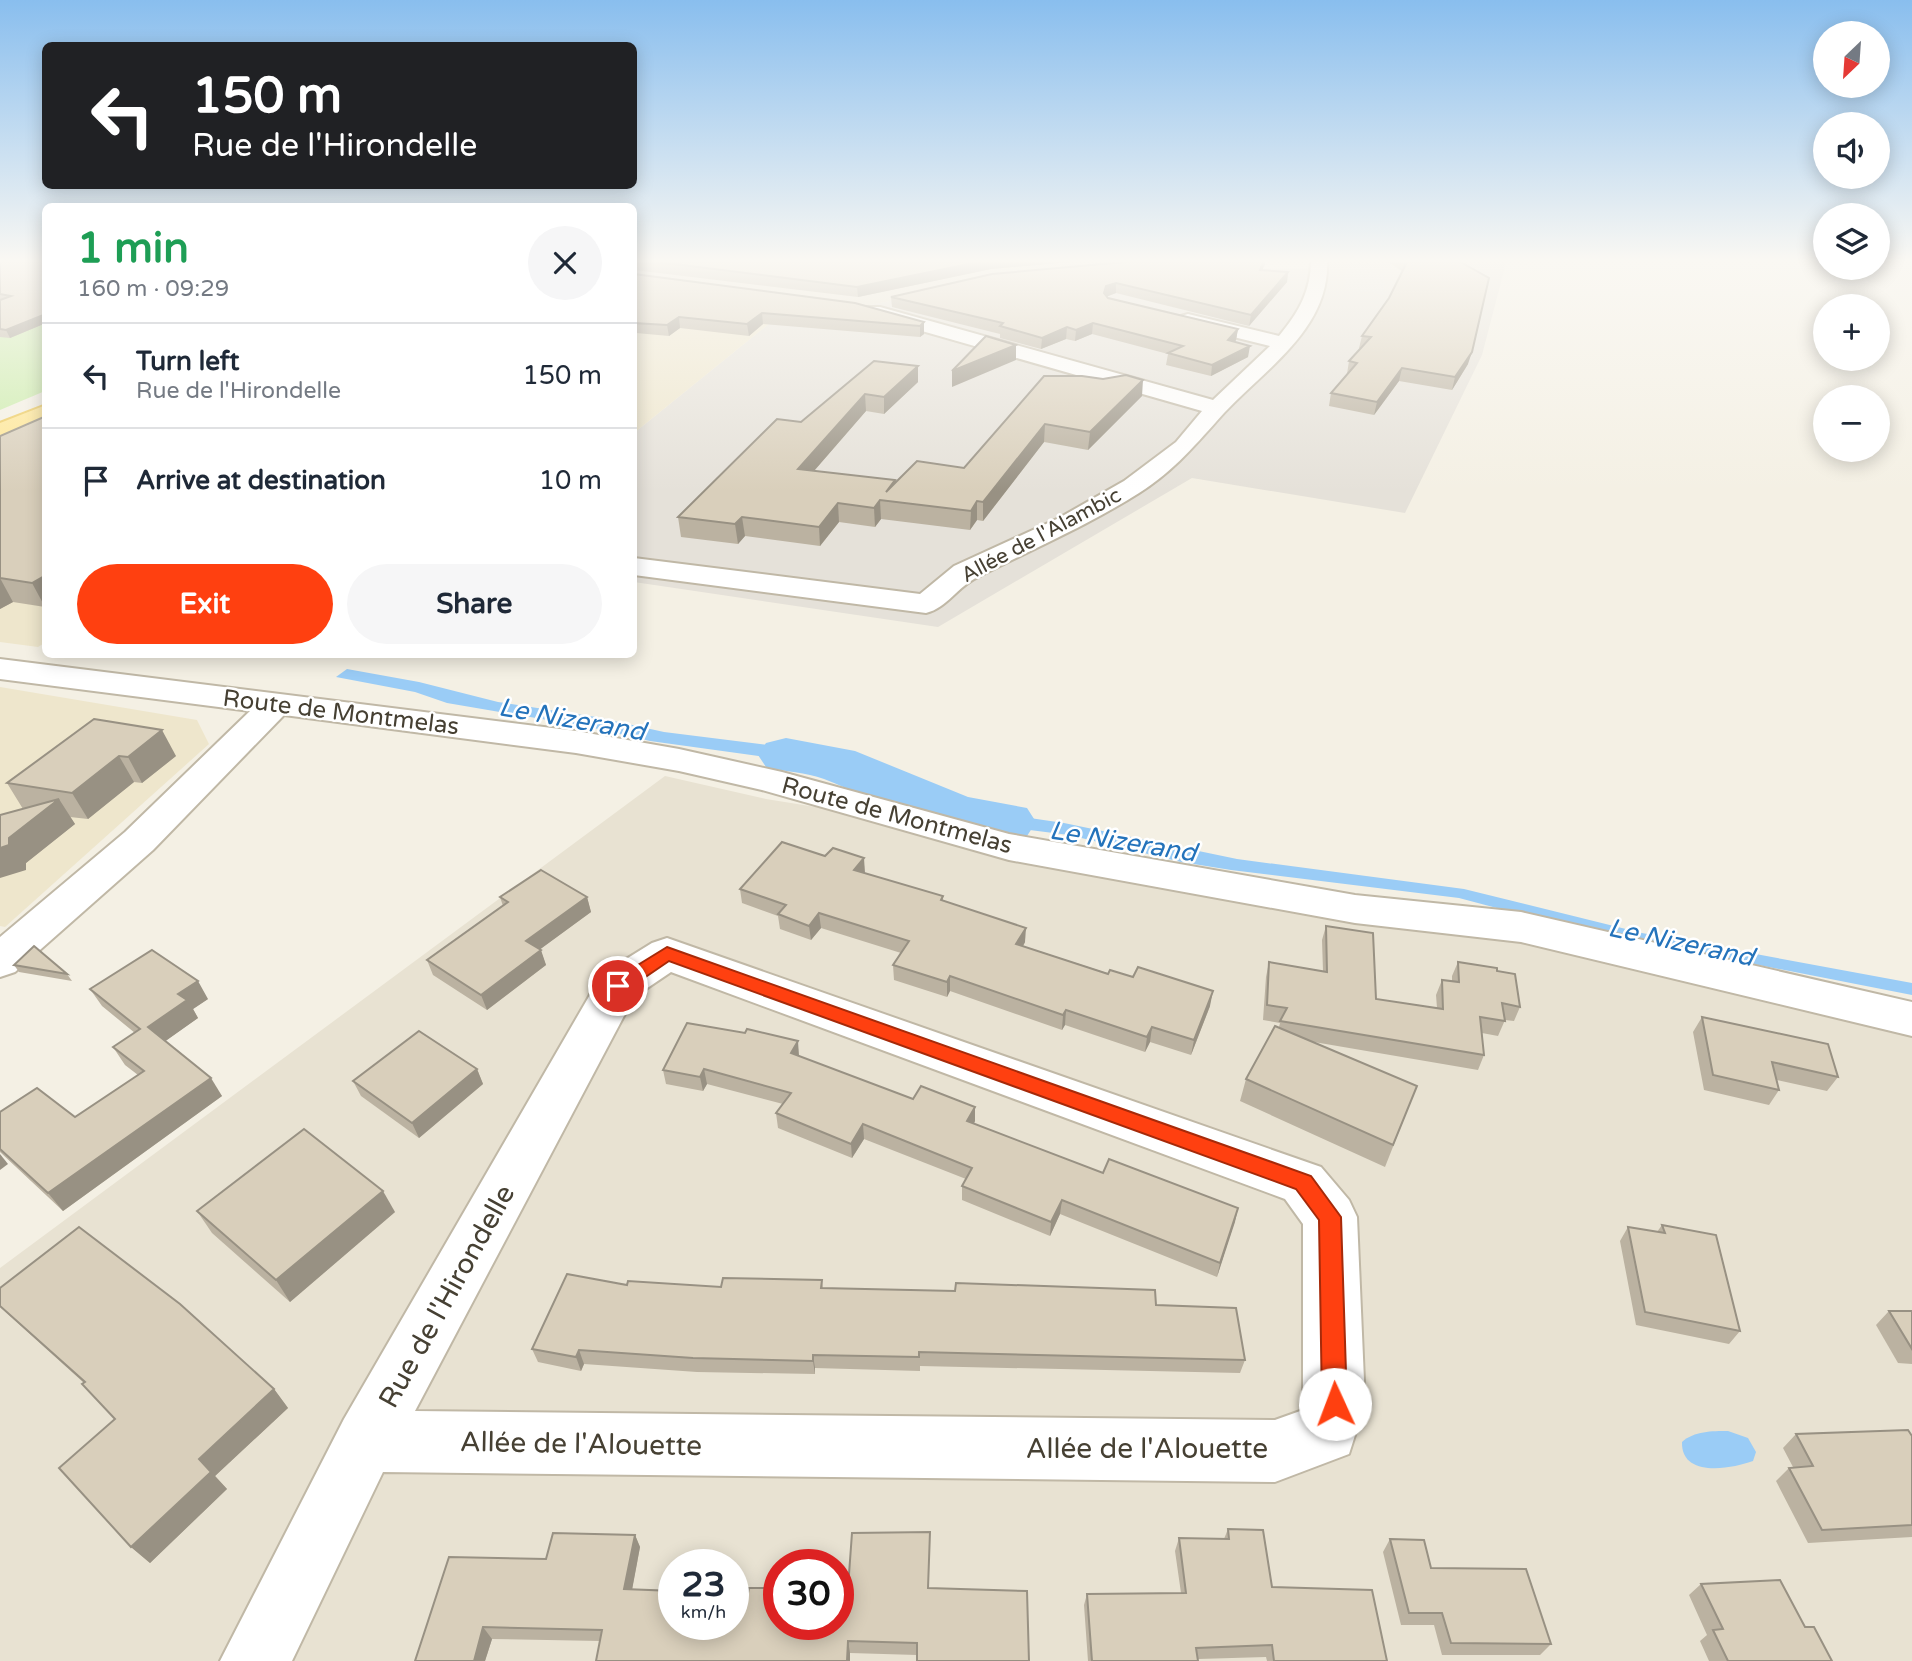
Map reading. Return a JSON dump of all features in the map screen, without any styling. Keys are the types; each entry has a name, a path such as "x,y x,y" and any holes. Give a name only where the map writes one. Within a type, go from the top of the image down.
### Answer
{"main road":[{"path":"0,422 42,404"},
{"path":"0,432 42,414"}],"street":[{"path":"965,337 1217,408"},
{"path":"1255,337 1282,343"},
{"name":"Allée de l'Alambic","path":"637,566 926,604 964,572 1069,524 1133,486 1184,447 1217,408 1287,337"},
{"name":"Route de Montmelas","path":"0,669 562,741 678,760 769,780 1009,847 1355,909 1521,927 1912,1018"},
{"path":"0,961 139,841 275,704"},
{"name":"Rue de l'Hirondelle","path":"255,1661 366,1441 618,986 667,954"},
{"name":"Allée de l'Alouette","path":"366,1441 1275,1451 1327,1432 1335,1404 1330,1217 1303,1183 667,954"}],"shaded area":[{"path":"637,337 753,337 637,431"},
{"path":"753,337 1487,337 1482,355 1405,513 1192,478 938,627 637,582 637,431"},
{"path":"42,442 42,644 38,647 0,642 0,462"},
{"path":"0,687 197,720 209,744 5,927 0,926"},
{"path":"665,776 766,799 1500,917 1912,1005 1912,1661 0,1661 0,1268"}],"green space":[{"path":"0,337 42,337 42,392 0,410"}],"water":[{"path":"347,669 419,682 498,702 596,717 664,732 785,747 839,759 885,789 946,806 1064,823 1237,859 1464,889 1642,933 1912,983 1912,995 1579,930 1459,898 1231,870 1181,862 1069,835 967,822 867,793 836,771 809,763 650,741 589,727 447,703 415,692 336,677"},
{"path":"1728,1431 1748,1438 1756,1452 1753,1461 1709,1468 1698,1466 1684,1453 1682,1442 1692,1436"}],"building":[{"path":"986,337 1016,345 952,371"},
{"path":"1146,337 1231,337 1228,340 1250,346 1212,365 1168,353 1183,346"},
{"path":"1367,337 1476,337 1472,352 1455,377 1402,368 1377,402 1331,393 1357,363 1349,361 1371,337"},
{"path":"874,361 918,366 884,397 865,394 798,469 895,480 886,492 917,461 964,468 1044,376 1103,379 1126,375 1143,380 1090,432 1045,424 983,502 977,501 971,511 880,500 874,508 838,503 819,527 742,517 735,524 678,517 777,419 801,422"},
{"path":"42,418 42,577 32,583 0,578 0,436"},
{"path":"94,719 162,730 128,757 119,756 72,793 7,783"},
{"path":"59,799 9,838 9,845 0,848 0,815"},
{"path":"782,842 825,856 833,848 864,858 854,870 943,896 941,900 1026,928 1016,944 1108,974 1110,970 1133,977 1138,967 1213,991 1194,1040 1152,1027 1147,1037 1066,1010 1063,1015 950,976 947,982 893,965 909,941 819,913 809,926 778,914 786,905 740,889"},
{"path":"541,870 587,897 526,941 541,950 481,995 427,960 508,902 500,897"},
{"path":"1326,926 1373,933 1376,999 1443,1009 1442,980 1459,982 1458,962 1497,968 1497,971 1515,974 1520,1007 1502,1003 1505,1021 1480,1017 1484,1055 1280,1021 1287,1008 1267,1005 1269,962 1327,972"},
{"path":"34,946 67,974 14,965"},
{"path":"152,950 198,981 178,994 187,1000 148,1027 211,1078 48,1193 0,1149 0,1112 37,1088 75,1117 144,1071 113,1047 140,1029 90,989"},
{"path":"1702,1017 1828,1044 1838,1077 1772,1062 1779,1090 1713,1075"},
{"path":"687,1023 745,1033 747,1029 798,1041 791,1053 913,1099 921,1086 975,1107 967,1121 1103,1173 1109,1159 1238,1208 1220,1263 1062,1200 1051,1222 962,1186 972,1168 863,1124 851,1144 776,1113 791,1093 704,1069 700,1077 663,1070"},
{"path":"1275,1026 1417,1086 1393,1145 1246,1079"},
{"path":"419,1031 477,1069 412,1123 353,1081"},
{"path":"304,1129 383,1191 276,1280 197,1211"},
{"path":"1662,1225 1716,1235 1740,1331 1645,1312 1628,1227 1665,1233"},
{"path":"79,1227 180,1304 274,1389 199,1459 211,1472 131,1547 59,1468 115,1419 82,1384 85,1382 0,1306 0,1288"},
{"path":"567,1274 627,1285 628,1281 721,1287 723,1278 822,1280 821,1288 955,1291 956,1283 1155,1290 1156,1305 1236,1308 1245,1360 919,1352 919,1357 813,1355 813,1361 693,1358 579,1350 576,1357 532,1349"},
{"path":"1889,1311 1912,1311 1912,1349"},
{"path":"1908,1430 1912,1436 1912,1525 1822,1530 1789,1468 1813,1466 1796,1434"},
{"path":"1228,1529 1263,1530 1272,1587 1372,1590 1387,1661 1274,1661 1272,1645 1196,1648 1198,1661 1092,1661 1087,1594 1186,1593 1179,1538 1229,1539"},
{"path":"930,1532 928,1588 1027,1591 1029,1661 917,1661 917,1643 848,1641 847,1661 596,1661 602,1630 483,1627 474,1661 415,1661 449,1557 546,1559 553,1533 635,1535 624,1589 658,1590 658,1640 749,1640 749,1588 763,1588 763,1640 854,1640 852,1533"},
{"path":"1390,1539 1424,1540 1431,1568 1526,1569 1551,1644 1451,1643 1442,1613 1409,1613"},
{"path":"1780,1580 1805,1627 1814,1627 1832,1661 1728,1661 1713,1630 1723,1629 1701,1584"}],"waterway":[{"name":"Le Nizerand","path":"786,755 835,763 956,814 1006,822"}],"route":[{"path":"618,986 667,954 1303,1183 1330,1217 1335,1404"}]}
